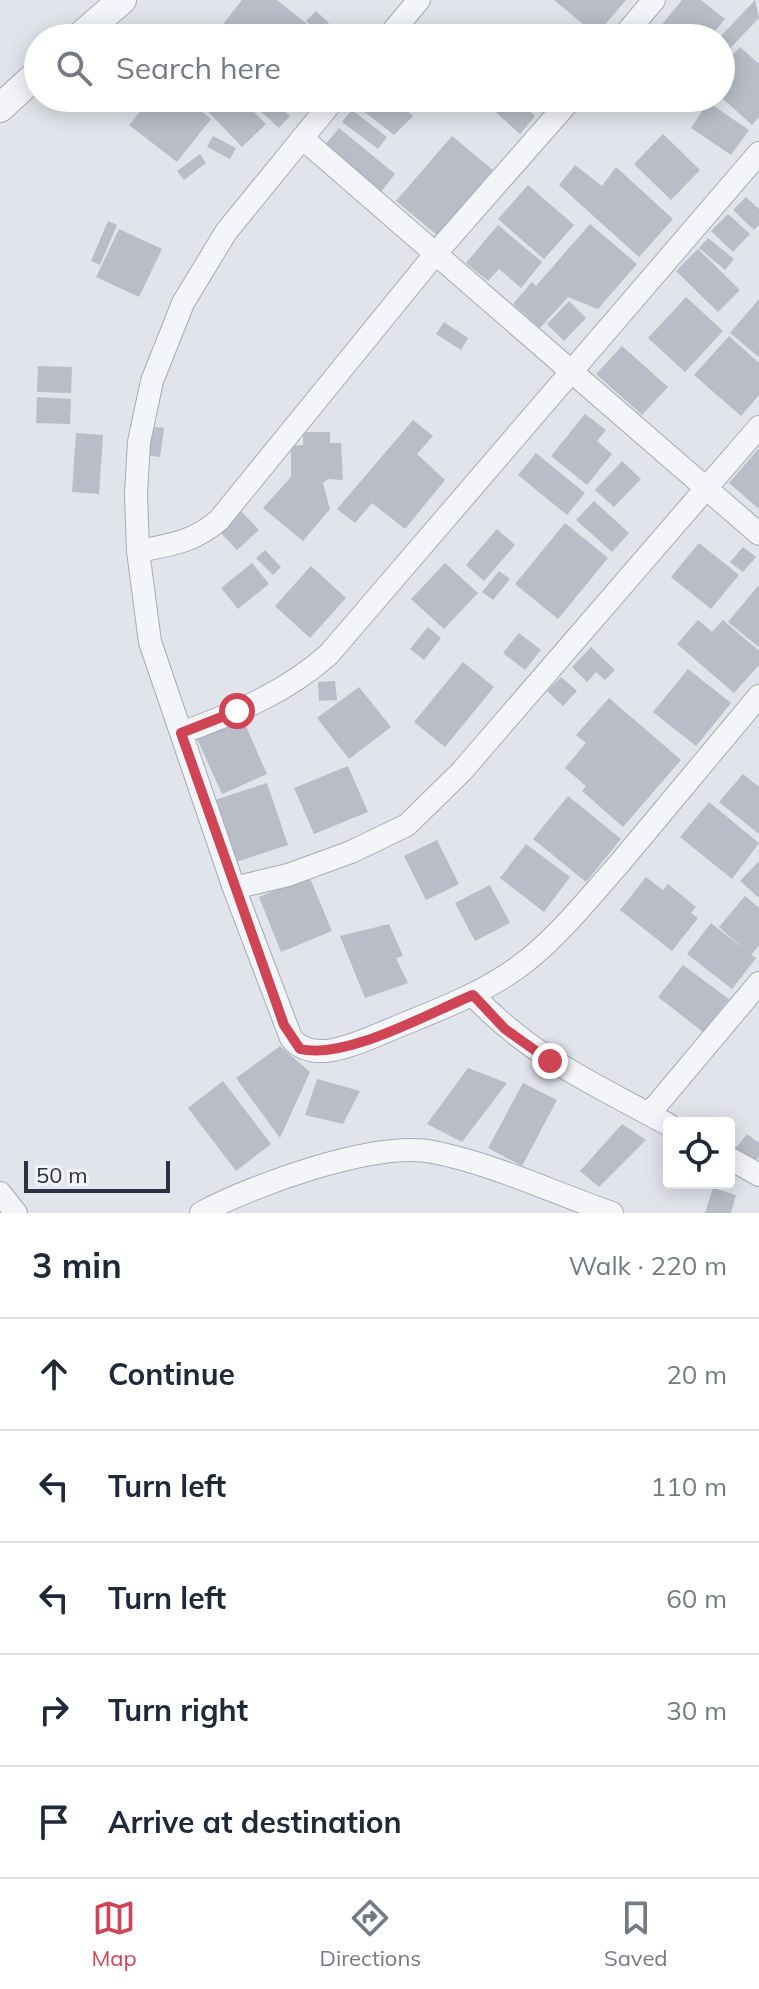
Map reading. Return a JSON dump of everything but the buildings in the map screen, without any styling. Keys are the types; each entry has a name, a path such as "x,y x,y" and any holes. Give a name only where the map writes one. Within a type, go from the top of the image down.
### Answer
{"street":[{"path":"94,24 122,0"},
{"path":"399,24 419,0"},
{"path":"634,24 654,0"},
{"path":"0,108 24,86"},
{"path":"323,112 204,264 168,337 152,381 139,442 138,551 150,642 284,1025 300,1049 313,1052 366,1039 473,995 516,969 564,926 759,696"},
{"path":"138,551 201,536 219,520 436,253 560,112"},
{"path":"302,138 759,534"},
{"path":"181,733 254,704 318,664 572,374 759,153"},
{"path":"234,888 288,875 351,852 407,825 462,771 759,427"},
{"path":"649,1114 759,983"},
{"path":"473,995 505,1029 550,1061 663,1122"},
{"path":"201,1213 333,1164 380,1151 404,1150 460,1159 612,1213"},
{"path":"735,1161 759,1175"},
{"path":"0,1193 16,1213"}],"route":[{"path":"237,711 181,733 284,1025 300,1049 313,1052 366,1039 473,995 505,1029 550,1061"}]}
